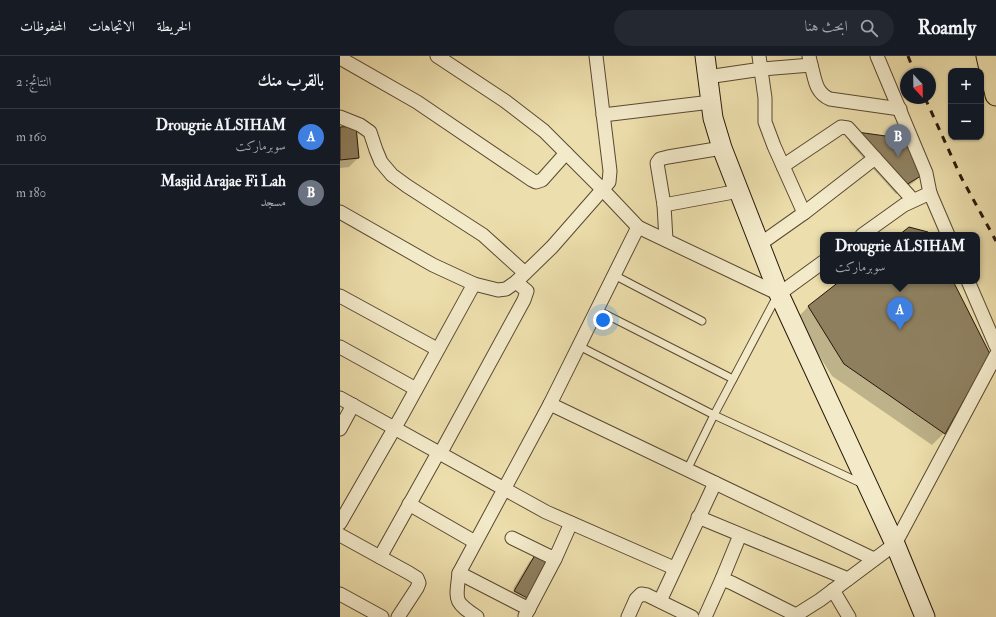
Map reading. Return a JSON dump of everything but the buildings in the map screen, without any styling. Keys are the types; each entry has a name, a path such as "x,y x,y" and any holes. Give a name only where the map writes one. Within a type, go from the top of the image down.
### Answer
{"main road":[{"path":"991,67 996,95"}],"street":[{"path":"437,56 526,116 544,131 638,227 779,294"},
{"path":"340,212 433,265 474,284 498,290 506,289 521,278 552,247 609,182 610,171 596,56"},
{"path":"705,56 713,118 722,148 779,294 896,544 925,617"},
{"path":"877,56 926,173 930,193 947,232"},
{"path":"340,58 417,102 536,182 542,180 566,154"},
{"path":"707,77 761,62 810,60 816,85 819,92 824,97 900,109"},
{"path":"761,62 765,98 765,122 804,213"},
{"path":"603,115 711,102"},
{"path":"340,117 360,125 370,132 381,162 392,175 483,235 521,278 527,291 524,300 380,557"},
{"path":"783,166 841,127 848,128 912,200"},
{"path":"666,240 664,205 657,168 658,160 722,148"},
{"path":"760,244 804,213 875,158"},
{"path":"664,205 739,191"},
{"path":"866,232 912,200 930,193"},
{"path":"477,617 461,606 458,601 457,593 459,573 550,404 638,227"},
{"path":"779,294 820,264"},
{"path":"340,523 395,428 474,284"},
{"path":"969,284 996,346"},
{"path":"340,296 437,349"},
{"path":"340,347 416,389"},
{"path":"722,579 794,616 833,590 896,544 996,355"},
{"path":"340,398 546,512 674,568"},
{"path":"550,404 874,559"},
{"path":"340,429 353,405"},
{"path":"660,601 714,483"},
{"path":"409,504 475,542"},
{"path":"698,517 848,579"},
{"path":"459,573 527,613 571,523"},
{"path":"705,617 740,534"},
{"path":"340,535 417,578 419,583 417,588 398,617"},
{"path":"512,538 554,559"},
{"path":"833,590 849,617"},
{"path":"340,594 382,617"},
{"path":"628,617 636,599 640,594 647,595 660,601 687,616"}],"lane":[{"path":"614,275 702,321"},
{"path":"688,470 714,415 779,294"},
{"path":"597,310 733,379"},
{"path":"579,346 714,415 869,487"}],"railway":[{"path":"908,56 913,68"},
{"path":"928,104 961,177 996,241"}],"place":[{"name":"Masjid Arajae Fi Lah","path":"898,157"},
{"name":"Drougrie ALSIHAM","path":"900,330"}]}
